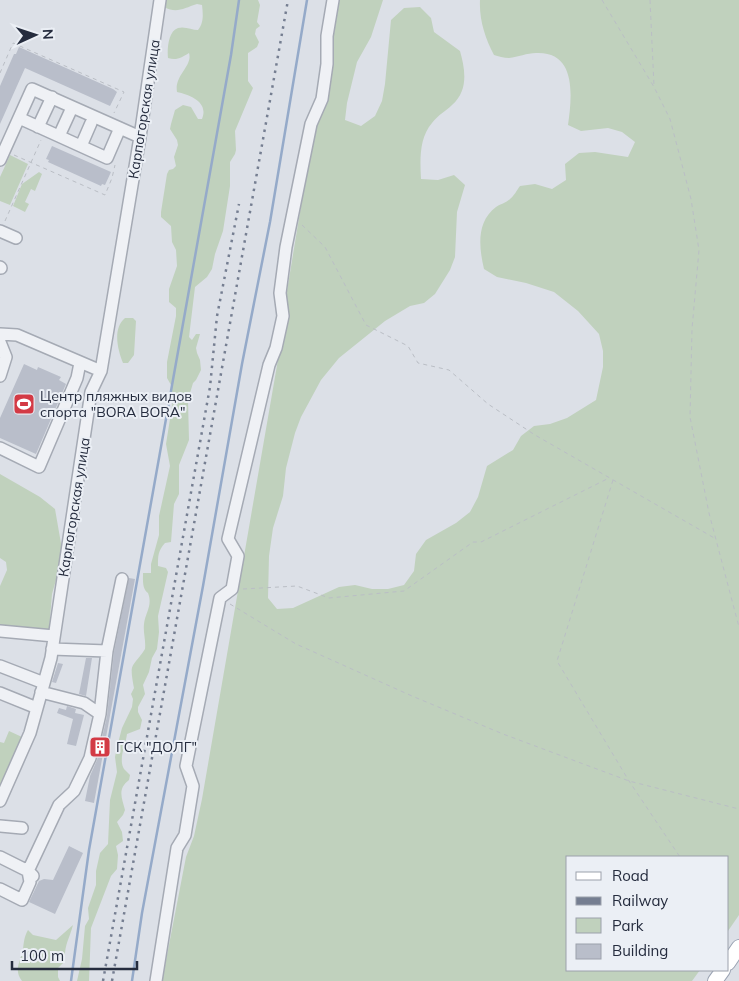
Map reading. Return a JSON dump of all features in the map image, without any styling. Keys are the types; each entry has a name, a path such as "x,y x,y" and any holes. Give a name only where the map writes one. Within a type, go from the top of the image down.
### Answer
{"main road":[{"path":"729,962 739,947"}],"street":[{"name":"Карпогорская улица","path":"0,801 30,733 52,649 92,392 101,371 140,137 160,0"},
{"path":"156,981 176,848 185,835 193,786 186,766 220,598 232,589 238,556 228,539 269,365 276,348 283,316 280,293 286,247 311,124 322,99 327,36 334,0"},
{"path":"2,156 32,88 140,137"},
{"path":"42,129 52,97"},
{"path":"59,136 70,112"},
{"path":"19,118 107,158 115,126"},
{"path":"81,146 91,123"},
{"path":"0,231 16,238"},
{"path":"0,334 16,335 101,371"},
{"path":"0,342 6,357 0,376"},
{"path":"0,448 40,468 77,378 80,363"},
{"path":"0,890 22,900 59,805 74,791 90,758 100,714 107,652 122,579"},
{"path":"0,631 54,636"},
{"path":"52,649 107,652"},
{"path":"0,666 42,687 84,703 100,714"},
{"path":"0,693 37,708"},
{"path":"0,826 22,828"},
{"path":"0,857 32,874"}],"path":[{"path":"602,0 654,87 670,119 691,199 699,250 692,329 690,417 709,512 739,627"},
{"path":"650,0 654,87"},
{"path":"0,73 13,43 124,92 115,126"},
{"path":"0,231 31,162 42,129"},
{"path":"2,156 31,162 105,195 112,178 115,161 107,158"},
{"path":"292,216 325,247 366,325 408,346 418,363 449,370 488,404 535,435 716,539"},
{"path":"232,589 297,586 329,598 404,590 473,542 481,542 609,478"},
{"path":"613,480 557,661 629,781 679,856"},
{"path":"220,598 296,644 503,734 629,781 739,809"}],"green space":[{"path":"161,0 258,0 260,5 257,22 260,26 256,29 255,34 259,42 257,47 248,53 248,81 253,88 235,131 236,150 230,162 230,186 223,231 212,269 207,277 195,287 189,337 192,340 196,334 200,334 196,348 201,370 193,383 188,400 189,440 179,465 179,494 174,504 171,542 165,543 158,556 158,566 166,568 168,572 158,616 157,649 143,685 145,694 138,707 142,720 140,729 127,734 122,756 122,765 130,775 122,790 125,810 117,822 122,832 123,841 116,846 118,855 117,869 111,876 91,928 89,981 77,981 82,959 85,926 89,919 88,908 96,885 96,871 100,853 108,844 110,800 117,772 115,757 122,728 132,707 133,699 131,694 134,688 132,669 134,663 145,649 144,624 150,602 144,587 143,573 151,573 151,564 159,535 159,516 170,466 166,444 173,400 171,385 167,378 167,362 176,308 169,302 169,289 177,266 171,226 161,217 161,212 167,174 169,170 176,166 174,157 178,145 170,129 175,110 183,105 191,107 198,119 202,119 203,113 203,108 197,100 177,92 178,81 190,58 189,53 179,58 168,58 170,37 175,30 183,27 198,30 200,27 203,18 202,5 197,4 180,10 173,10 164,7"},
{"path":"335,0 383,0 371,37 357,62 347,103 345,120 361,126 375,116 382,101 391,20 404,8 420,7 431,18 434,32 460,51 464,72 461,93 450,107 432,123 425,135 421,150 421,179 438,180 454,175 465,185 457,212 455,257 450,270 435,294 424,303 410,306 385,321 339,358 321,380 301,417 286,468 283,496 273,528 269,556 268,598 277,609 293,608 339,587 355,585 372,589 388,589 404,585 414,571 416,554 426,540 456,523 470,512 478,497 487,466 513,450 521,436 534,426 550,424 567,418 596,400 603,367 603,351 599,334 578,311 554,292 526,283 497,277 484,269 480,244 482,228 490,213 496,207 507,202 520,186 535,184 552,189 566,180 565,164 579,153 595,152 628,157 635,142 622,132 608,128 581,131 568,125 570,102 569,78 559,59 549,54 536,53 509,58 494,55 483,28 480,0 739,0 739,915 729,930 729,856 566,856 566,971 699,971 692,981 162,981 186,857 194,836 202,799 280,348 286,297"},
{"path":"10,155 28,164 10,205 0,201 0,177"},
{"path":"39,172 42,174 35,191 31,189 25,202 29,204 25,212 13,206 22,184"},
{"path":"125,318 133,318 136,321 134,355 128,363 123,363 117,340 118,328"},
{"path":"0,474 40,497 55,509 63,555 52,594 49,631 0,628 0,586 7,570 6,562 0,558"},
{"path":"9,731 22,737 0,789 0,742 4,743"},
{"path":"73,925 66,947 65,961 58,968 60,981 22,981 18,973 18,965 28,930 33,935 56,940"}],"building":[{"path":"19,47 113,89 117,92 110,106 25,68 0,124 0,86"},
{"path":"52,146 111,172 105,185 102,184 101,186 48,162 49,160 46,159"},
{"path":"24,364 37,370 38,367 61,377 59,380 66,384 36,454 0,438 0,418"},
{"path":"129,578 135,579 94,803 85,801 107,716 114,652"},
{"path":"86,658 92,658 86,696 79,694"},
{"path":"58,663 63,664 56,683 52,682"},
{"path":"67,706 76,709 75,713 84,715 76,746 67,744 73,719 57,713 59,708 66,710"},
{"path":"69,846 83,853 55,914 29,902 39,881 44,879 53,880"}],"waterway":[{"path":"71,981 89,850 231,55 239,0"},
{"path":"132,981 142,913 242,364 270,222 307,0"}],"railway":[{"path":"112,981 288,0"},
{"path":"103,981 210,387 217,316 239,204"}],"place":[{"name":"Центр пляжных видов спорта \"BORA BORA\"","path":"24,404"},
{"name":"ГСК \"ДОЛГ\"","path":"100,747"}]}
